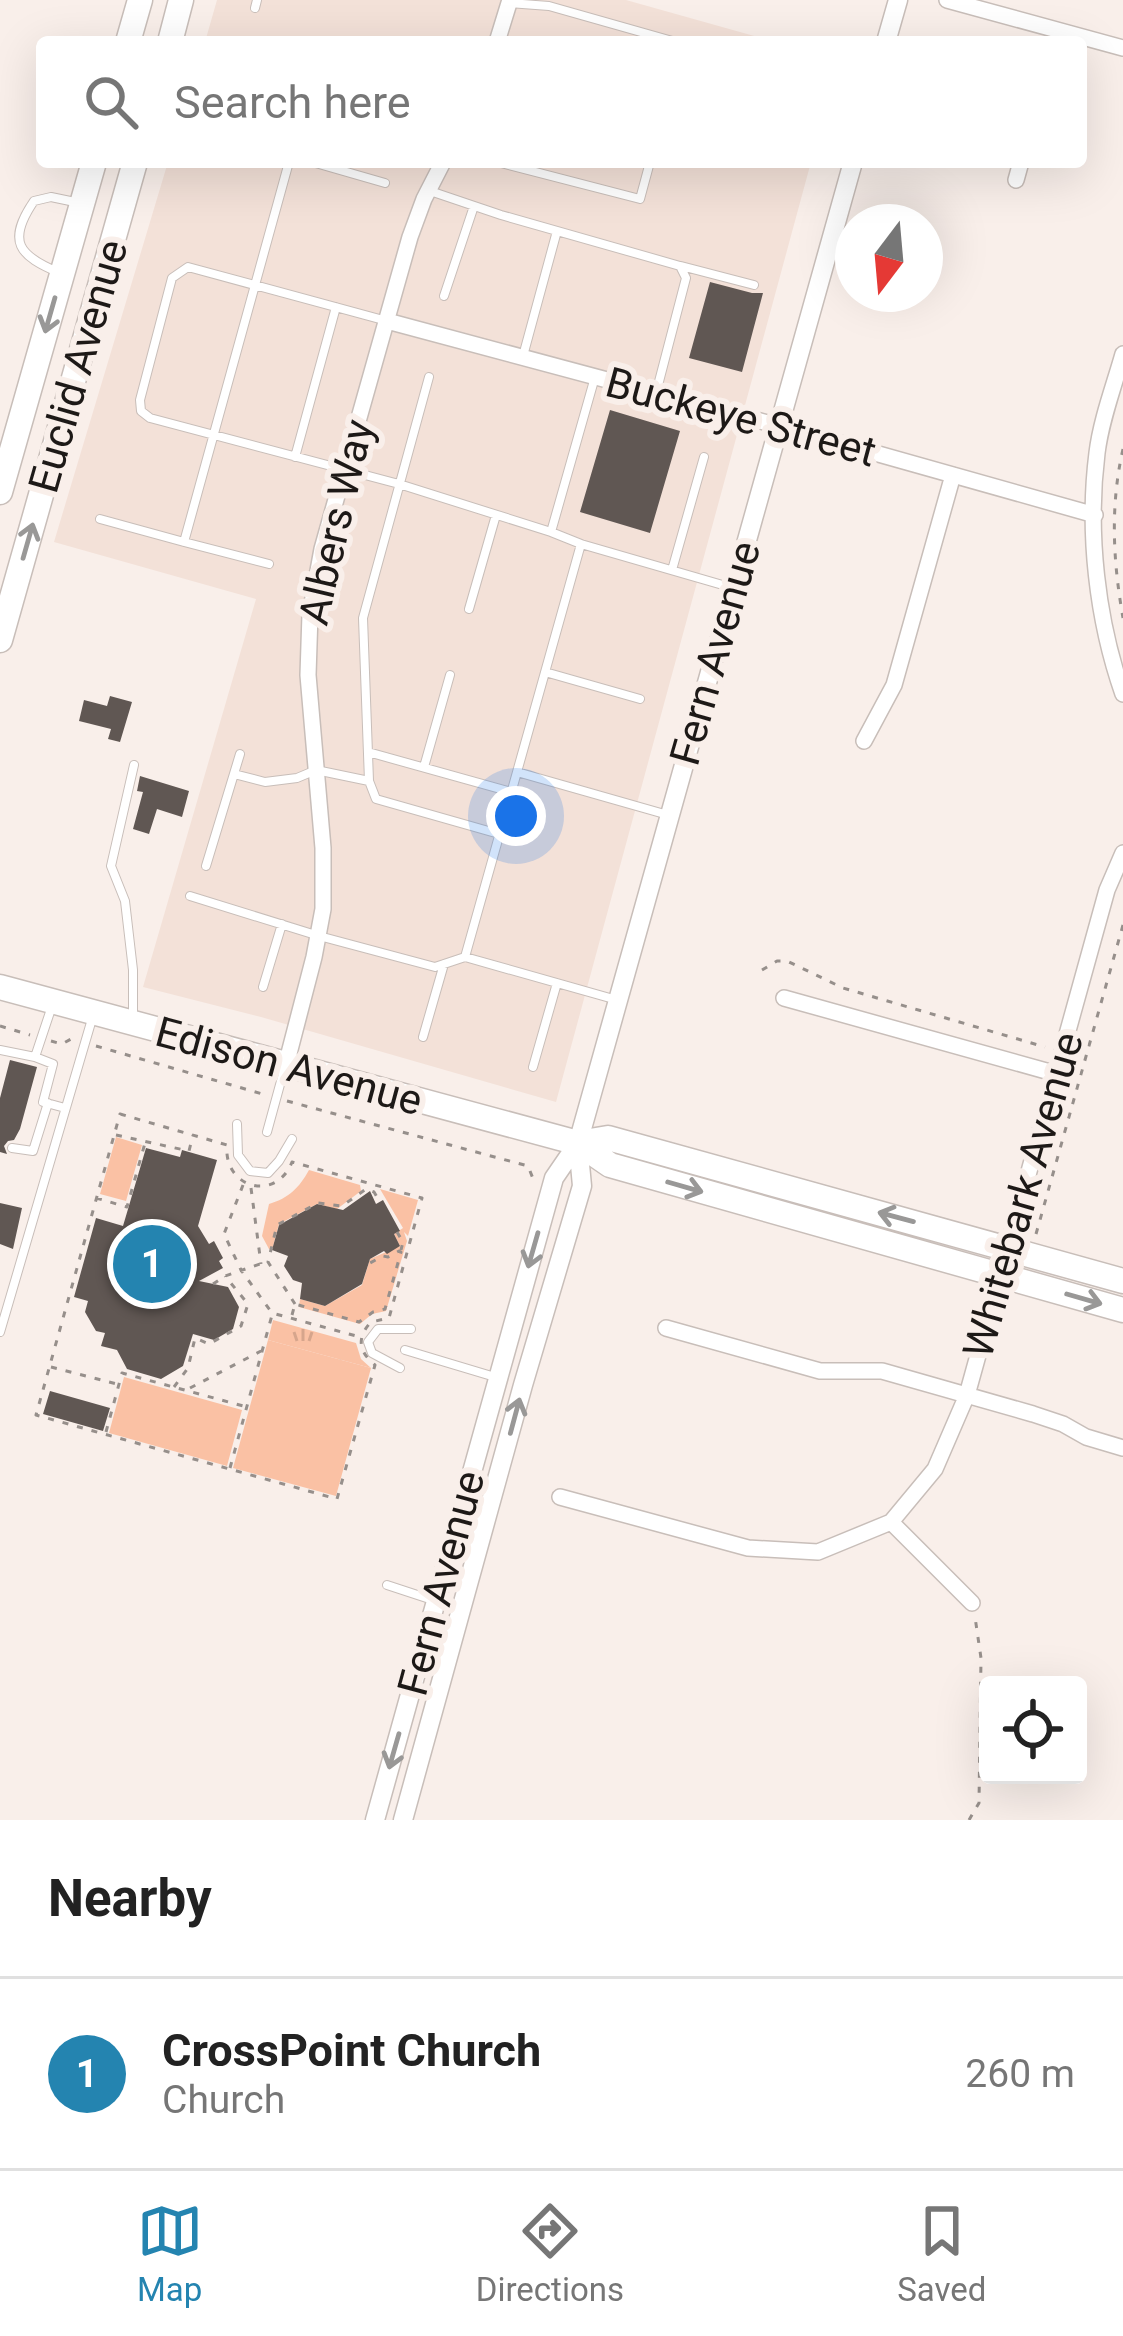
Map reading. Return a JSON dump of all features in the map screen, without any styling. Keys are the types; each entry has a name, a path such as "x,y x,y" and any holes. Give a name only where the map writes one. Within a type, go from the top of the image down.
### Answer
{"main road":[{"path":"130,36 140,0"},
{"path":"172,36 182,0"},
{"name":"Euclid Avenue","path":"0,492 8,437 92,168"},
{"name":"Euclid Avenue","path":"0,640 133,168"},
{"name":"Edison Avenue","path":"0,987 578,1143 610,1165 1123,1310"},
{"name":"Edison Avenue","path":"578,1143 608,1138 1123,1281"}],"street":[{"path":"888,36 898,0"},
{"path":"947,0 1055,36"},
{"path":"498,36 507,2"},
{"path":"1087,42 1123,48"},
{"name":"Albers Way","path":"286,1065 319,936 324,878 308,675 310,614 322,549 410,237 440,168"},
{"name":"Fern Avenue","path":"374,1820 554,1178 578,1143 851,168"},
{"path":"1016,180 1019,168"},
{"name":"Buckeye Street","path":"386,321 1095,515"},
{"path":"1123,354 1096,453 1095,515 1096,592 1123,694"},
{"path":"864,740 894,685 953,475"},
{"name":"Whitebark Avenue","path":"891,1522 934,1469 967,1395 1107,890 1123,853"},
{"path":"784,998 1057,1074"},
{"name":"Fern Avenue","path":"403,1820 582,1186 578,1143"},
{"path":"666,1328 820,1371 882,1371 1033,1414 1123,1448"},
{"path":"560,1497 748,1548 818,1552 891,1522 972,1603"}],"lane":[{"path":"507,2 549,6 655,36"},
{"path":"184,542 287,168"},
{"path":"333,168 385,183"},
{"path":"520,168 640,199 648,168"},
{"path":"426,195 754,285"},
{"path":"62,274 26,256 20,243 21,220 34,201 51,197 82,203"},
{"path":"444,296 474,206"},
{"path":"523,357 557,231"},
{"path":"656,393 686,278 680,266"},
{"path":"386,321 188,267 172,278 141,411 150,418 399,484 580,544 734,588"},
{"path":"295,458 336,307"},
{"path":"429,377 363,617 370,781 376,799 500,835"},
{"path":"551,532 595,377"},
{"path":"672,570 704,457"},
{"path":"469,609 496,514"},
{"path":"100,519 269,565"},
{"path":"465,957 580,544"},
{"path":"545,672 640,699"},
{"path":"424,767 450,675"},
{"path":"368,752 512,792"},
{"path":"206,866 240,754"},
{"path":"134,766 111,866 125,902 134,1023"},
{"path":"234,774 265,782 316,770 370,781"},
{"path":"517,772 670,815"},
{"path":"190,896 435,967 465,957 618,1000"},
{"path":"263,987 281,924"},
{"path":"423,1037 444,964"},
{"path":"533,1067 557,983"},
{"path":"35,1057 54,1001"},
{"path":"0,1332 94,1012"},
{"path":"0,1050 53,1064 43,1102 65,1108"},
{"path":"267,1132 286,1065"},
{"path":"12,1148 33,1150 48,1103"},
{"path":"237,1124 238,1155 250,1172 268,1173 292,1139"},
{"path":"400,1368 372,1353 368,1342 378,1329 411,1329"},
{"path":"405,1350 497,1378"},
{"path":"387,1586 461,1610"}],"path":[{"path":"1123,449 1113,529 1123,618"},
{"path":"1036,1234 1123,925"},
{"path":"762,970 787,961 843,988 1045,1047"},
{"path":"0,1027 62,1044 71,1039 528,1166 534,1183"},
{"path":"119,1114 227,1144 227,1164 251,1185 281,1179 292,1162 422,1198 389,1318 371,1322 362,1337 361,1349 375,1365 337,1499 36,1415 114,1134 119,1114"},
{"path":"114,1134 189,1151 193,1135"},
{"path":"96,1198 127,1207 145,1142"},
{"path":"244,1181 224,1234 241,1270 272,1313 362,1337"},
{"path":"251,1185 261,1264"},
{"path":"380,1202 366,1189 343,1206 318,1203 277,1225 268,1262 295,1304 359,1322 385,1309 403,1242 397,1232"},
{"path":"370,1263 401,1252"},
{"path":"213,1284 268,1262"},
{"path":"174,1387 188,1368 195,1338 209,1344 241,1326 248,1304 225,1276"},
{"path":"291,1318 295,1304"},
{"path":"230,1469 272,1313"},
{"path":"186,1390 262,1350"},
{"path":"50,1366 118,1385"},
{"path":"105,1434 122,1373 247,1407"},
{"path":"968,1820 979,1803 980,1761 981,1658 972,1603"}],"shaded area":[{"path":"217,0 626,0 755,36 207,36"},
{"path":"166,168 809,168 556,1102 143,987 256,599 54,542"}],"green space":[{"path":"116,1137 142,1145 126,1201 100,1194"},
{"path":"309,1170 360,1185 361,1191 337,1209 317,1204 279,1224 269,1249 262,1236 269,1204 293,1192"},
{"path":"380,1189 418,1200 408,1236 404,1232 407,1241 386,1311 360,1324 299,1307 300,1299 325,1306 362,1285 370,1259 400,1246 394,1234 403,1228"},
{"path":"273,1320 356,1343 361,1359 371,1368 268,1340"},
{"path":"268,1340 371,1368 336,1496 233,1468"},
{"path":"124,1377 242,1410 227,1466 109,1433"}],"building":[{"path":"710,282 763,293 742,372 689,358"},
{"path":"610,410 680,431 650,533 580,512"},
{"path":"110,696 132,702 120,742 108,739 111,729 79,721 84,700 107,706"},
{"path":"140,776 189,791 182,817 157,809 149,834 133,829 143,792 137,791"},
{"path":"10,1060 37,1067 20,1129 4,1146 7,1154 0,1152 0,1098"},
{"path":"146,1148 180,1157 182,1150 217,1160 198,1226 209,1244 214,1241 223,1268 199,1281 228,1287 239,1307 233,1329 214,1340 193,1334 183,1366 161,1379 127,1369 117,1350 101,1346 105,1333 96,1331 85,1312 88,1301 74,1297 96,1218 123,1226"},
{"path":"370,1191 376,1204 383,1200 400,1231 394,1234 400,1246 370,1259 362,1284 325,1306 300,1299 302,1283 293,1280 284,1266 288,1256 272,1250 279,1225 317,1204 343,1210"},
{"path":"0,1203 22,1208 13,1249 0,1244"},
{"path":"50,1391 110,1408 103,1431 43,1414"}],"place":[{"name":"CrossPoint Church","path":"152,1264"}]}
